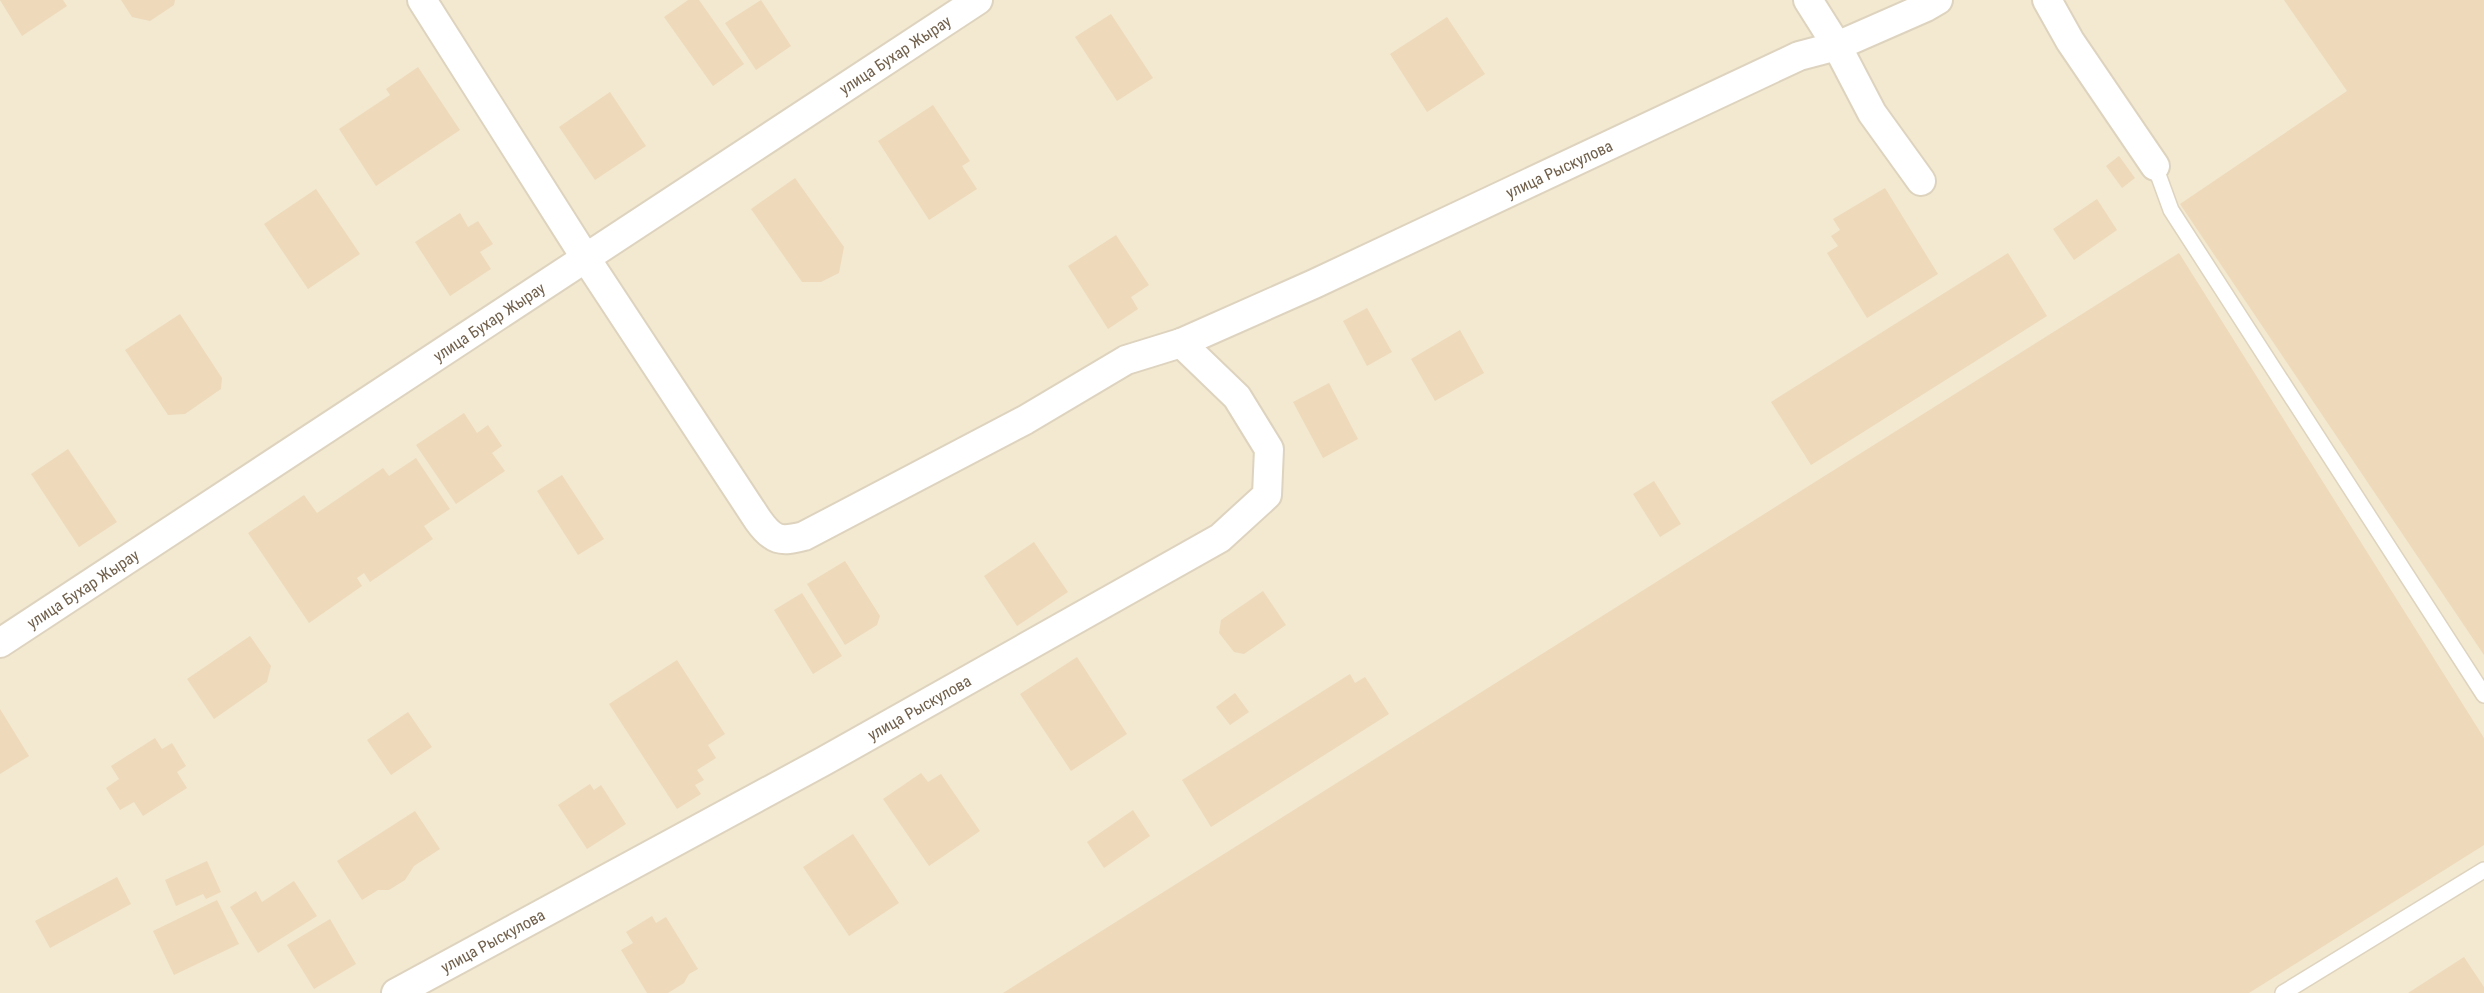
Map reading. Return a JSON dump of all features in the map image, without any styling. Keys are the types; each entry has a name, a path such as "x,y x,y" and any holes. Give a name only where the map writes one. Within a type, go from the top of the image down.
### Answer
{"street":[{"name":"улица Рыскулова","path":"422,0 585,257 758,520 768,534 784,541 804,536 1025,420 1126,360 1181,343 1314,284 1800,56 1837,46 1938,0"},
{"name":"улица Бухар Жырау","path":"0,643 978,0"},
{"path":"1808,0 1837,46 1872,113 1921,181"},
{"path":"2047,0 2070,41 2155,166"},
{"name":"улица Рыскулова","path":"396,993 824,761 1220,538 1267,495 1269,449 1237,397 1181,343"}],"lane":[{"path":"2155,166 2170,210 2484,695"},
{"path":"2283,993 2484,870"}],"shaded area":[{"path":"0,0 2484,0 2484,993 0,993"}],"building":[{"path":"0,0 63,0 67,6 22,36"},
{"path":"121,0 175,0 174,5 150,21 132,17"},
{"path":"688,0 699,0 744,64 713,86 664,17"},
{"path":"761,0 791,46 756,70 725,23"},
{"path":"2284,0 2484,0 2484,655 2180,204 2347,91"},
{"path":"1111,14 1153,78 1117,101 1075,37"},
{"path":"1447,17 1485,74 1427,112 1390,54"},
{"path":"418,67 460,130 376,186 339,129 390,95 386,89"},
{"path":"610,92 646,146 595,180 559,127"},
{"path":"933,105 970,161 962,166 977,189 929,220 878,141"},
{"path":"2119,156 2135,178 2122,188 2106,166"},
{"path":"795,178 844,247 839,273 821,282 802,282 751,209"},
{"path":"1885,188 1938,274 1867,318 1827,253 1838,246 1831,236 1840,230 1833,219"},
{"path":"316,189 360,254 308,289 264,224"},
{"path":"2097,199 2117,230 2074,260 2053,229"},
{"path":"460,213 468,227 478,221 493,244 480,252 491,269 450,296 415,242"},
{"path":"1116,235 1149,285 1131,297 1138,309 1108,329 1068,266"},
{"path":"2008,253 2047,316 1811,465 1771,402"},
{"path":"2179,253 2484,738 2484,845 2249,993 1003,993"},
{"path":"1367,308 1392,352 1367,366 1343,321"},
{"path":"180,314 222,378 221,389 185,414 168,415 125,350"},
{"path":"1460,330 1484,373 1435,401 1411,359"},
{"path":"1329,383 1358,439 1323,458 1293,402"},
{"path":"464,413 477,433 488,425 502,446 492,453 505,471 456,504 416,445"},
{"path":"68,449 117,522 79,547 31,474"},
{"path":"416,458 450,509 424,526 433,539 370,582 364,573 357,578 362,586 309,623 248,533 304,495 317,513 383,468 389,476"},
{"path":"562,475 604,539 578,555 537,491"},
{"path":"1654,481 1681,524 1660,537 1633,494"},
{"path":"1034,542 1068,592 1017,626 984,576"},
{"path":"845,561 880,616 877,625 845,645 807,584"},
{"path":"1263,591 1286,625 1244,654 1234,652 1219,633 1221,620"},
{"path":"802,593 842,656 813,674 774,610"},
{"path":"250,636 271,666 267,682 214,719 187,679"},
{"path":"1077,657 1127,734 1071,771 1020,694"},
{"path":"677,660 725,734 708,745 716,758 697,770 704,780 695,785 701,794 677,809 609,704"},
{"path":"1350,674 1355,683 1365,677 1389,714 1211,827 1182,780"},
{"path":"1235,693 1249,712 1230,725 1216,707"},
{"path":"0,709 29,756 0,774"},
{"path":"408,712 432,747 391,775 367,740"},
{"path":"155,738 162,749 172,743 186,766 177,772 187,788 143,816 134,802 120,810 106,788 119,779 111,766"},
{"path":"921,773 928,782 941,774 980,831 929,866 883,799"},
{"path":"590,784 594,790 601,785 626,824 587,849 558,805"},
{"path":"1133,810 1150,836 1104,868 1087,842"},
{"path":"415,811 440,849 414,866 405,880 389,890 378,890 362,900 337,861"},
{"path":"853,834 899,903 849,936 803,867"},
{"path":"207,861 221,892 206,899 203,894 176,906 165,880"},
{"path":"117,877 131,904 50,948 35,921"},
{"path":"294,881 317,916 258,953 230,907 256,891 262,902"},
{"path":"217,900 239,944 174,975 153,931"},
{"path":"652,916 656,923 666,917 698,969 689,974 684,983 668,993 647,993 621,950 633,943 626,932"},
{"path":"330,919 356,964 314,989 287,945"},
{"path":"2464,957 2484,987 2484,993 2408,993"}]}
